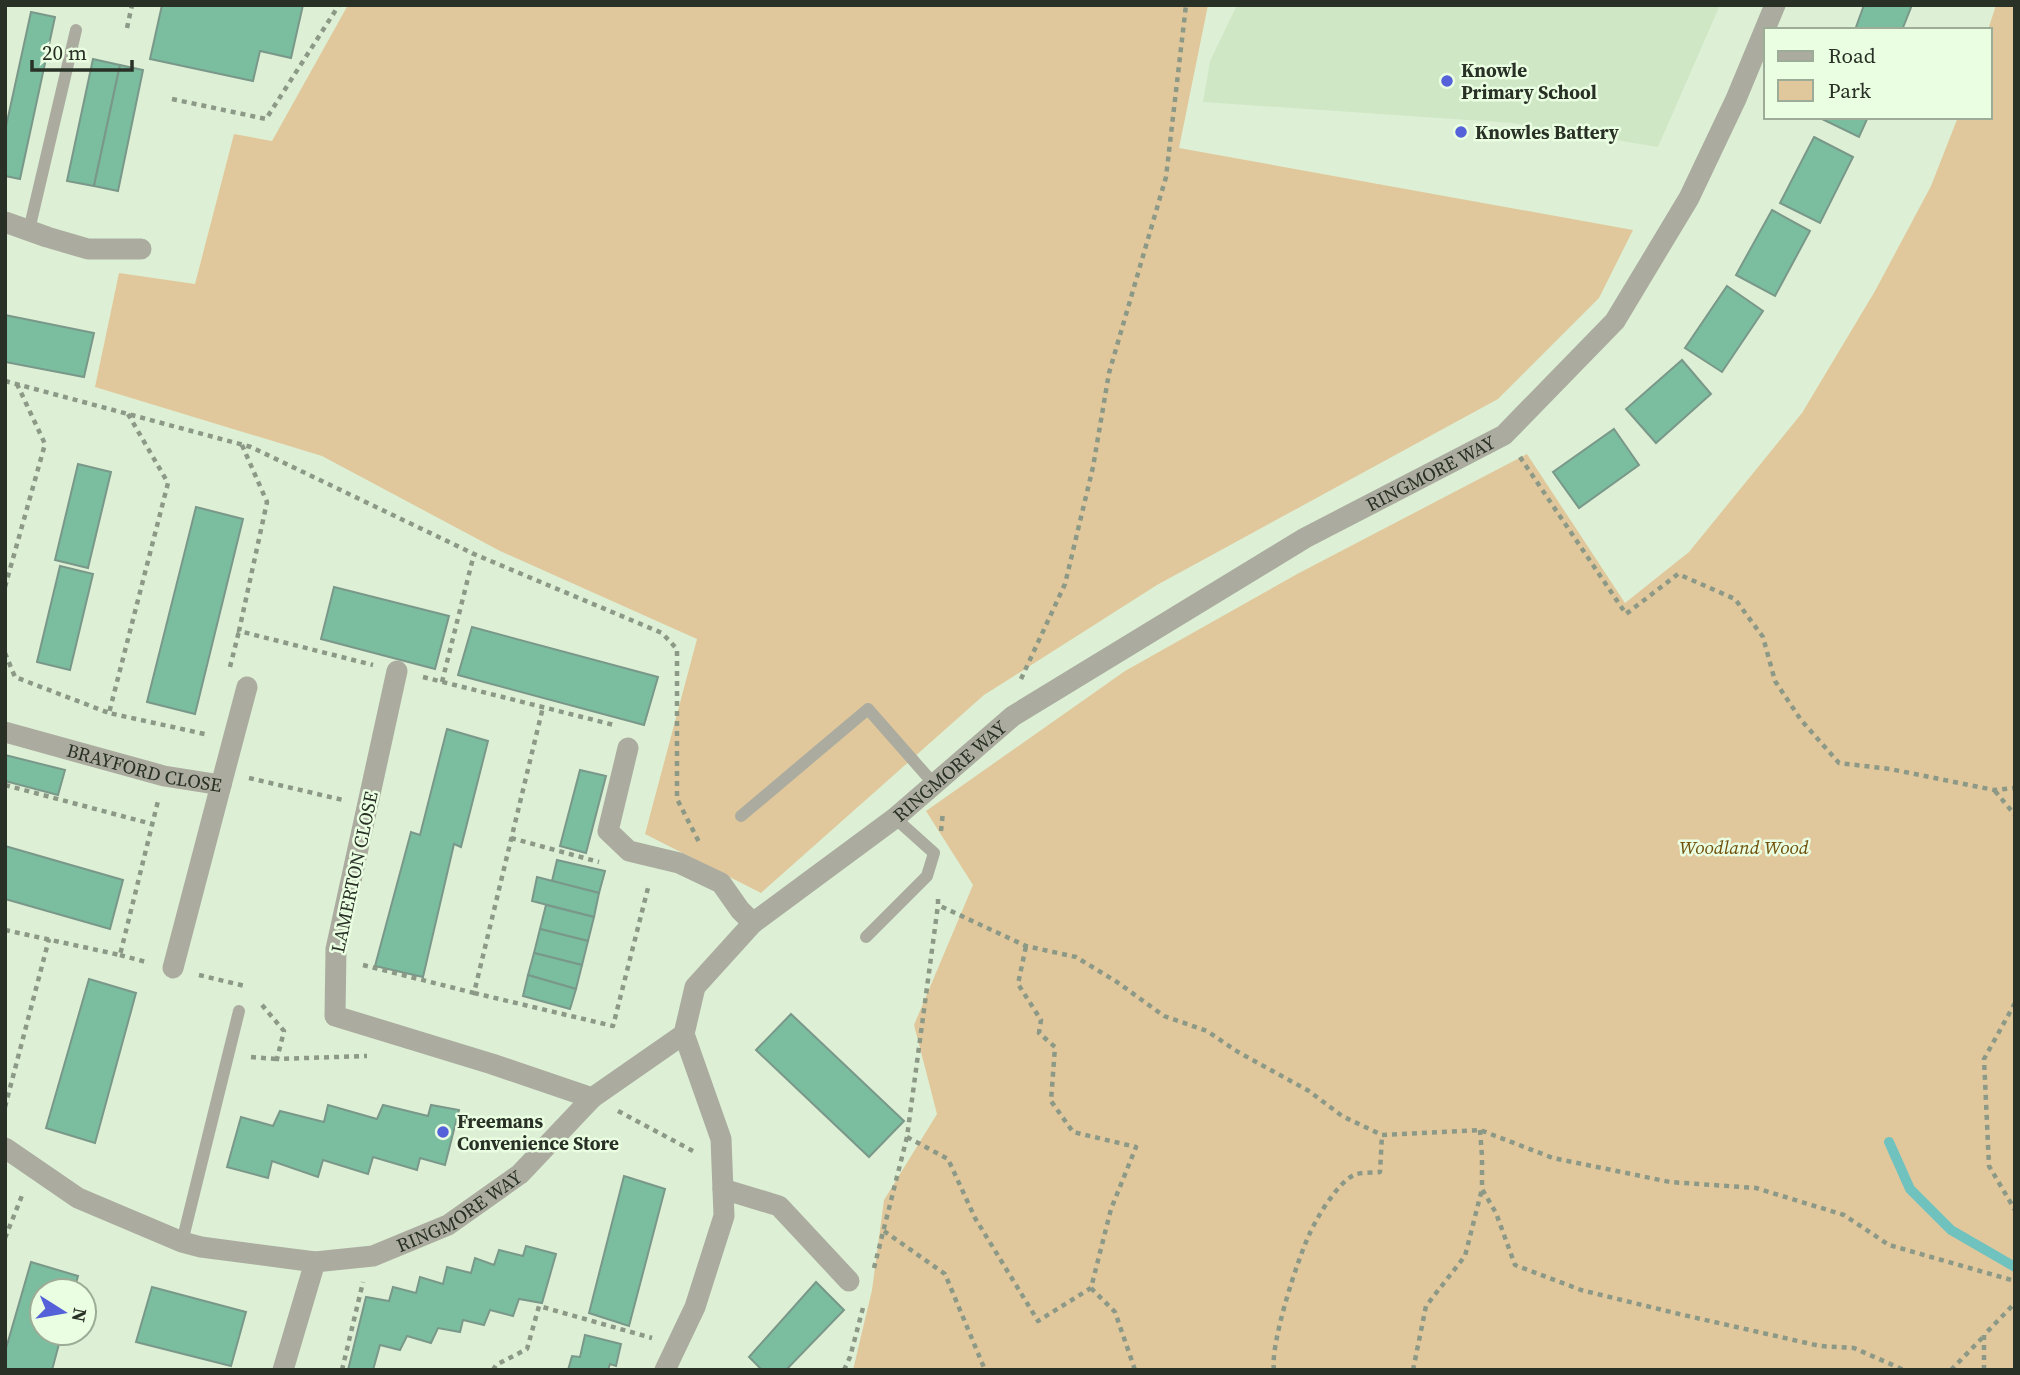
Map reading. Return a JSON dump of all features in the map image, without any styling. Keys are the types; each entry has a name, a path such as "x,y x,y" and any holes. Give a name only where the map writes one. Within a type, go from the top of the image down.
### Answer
{"street":[{"name":"RINGMORE WAY","path":"1765,28 1775,5"},
{"name":"RINGMORE WAY","path":"5,1147 78,1199 182,1242 201,1247 315,1262 369,1256 448,1225 520,1174 592,1098 684,1034 695,987 753,923 895,818 1013,716 1293,545 1504,435 1615,321 1689,198 1736,99 1764,32"},
{"path":"5,222 88,249 141,249"},
{"name":"LAMERTON CLOSE","path":"397,671 336,958 335,1016 592,1098"},
{"path":"222,778 247,687"},
{"name":"BRAYFORD CLOSE","path":"5,732 164,776 222,778 173,968"},
{"path":"628,748 608,831 629,851 679,863 721,883 740,911 753,923"},
{"path":"665,1370 695,1307 724,1216 721,1139 684,1034"},
{"path":"723,1189 779,1206 849,1281"},
{"path":"283,1370 315,1262"}],"lane":[{"path":"29,230 76,30"},
{"path":"741,816 869,709 941,778"},
{"path":"866,936 927,876 934,853 895,818"},
{"path":"182,1242 239,1011"}],"path":[{"path":"127,28 132,5"},
{"path":"172,99 266,119 339,5"},
{"path":"1019,681 1065,584 1093,467 1109,373 1166,177 1186,5"},
{"path":"5,381 242,445 474,554 662,633 677,649 677,799 700,845"},
{"path":"5,587 45,444 16,384"},
{"path":"109,713 168,483 128,414"},
{"path":"1504,435 1626,614 1678,574 1735,599 1763,637 1775,681 1801,720 1839,763 1890,769 1994,790 2015,788"},
{"path":"229,670 267,502 242,445"},
{"path":"442,682 474,554"},
{"path":"239,631 634,730 628,748"},
{"path":"5,653 15,677 109,713 213,736"},
{"path":"474,993 543,707"},
{"path":"120,955 164,776"},
{"path":"222,778 368,805"},
{"path":"940,841 941,778"},
{"path":"5,785 152,824"},
{"path":"1994,790 2015,815"},
{"path":"511,838 600,862"},
{"path":"336,958 613,1026 656,856"},
{"path":"871,1277 907,1137 938,892"},
{"path":"938,905 1026,946 1076,957 1164,1016 1207,1031 1238,1052 1308,1091 1342,1116 1382,1135 1479,1130 1553,1158 1670,1182 1756,1188 1844,1215 1889,1245 2015,1281"},
{"path":"5,930 248,987"},
{"path":"5,1107 49,939"},
{"path":"907,1137 948,1159 975,1218 1038,1321 1091,1288 1111,1209 1136,1147 1073,1132 1051,1101 1055,1047 1040,1033 1041,1020 1018,984 1026,946"},
{"path":"255,996 284,1031 277,1059 375,1056"},
{"path":"2015,1003 1984,1059 1989,1166 2015,1210"},
{"path":"592,1098 722,1166"},
{"path":"1413,1370 1426,1306 1465,1255 1482,1189 1479,1130"},
{"path":"1274,1370 1272,1357 1309,1234 1335,1191 1354,1175 1380,1172 1382,1135"},
{"path":"5,1238 32,1168"},
{"path":"1482,1189 1496,1213 1515,1265 1581,1290 1820,1346 1854,1348 1903,1370"},
{"path":"884,1231 945,1274 985,1370"},
{"path":"342,1370 369,1256"},
{"path":"1091,1288 1115,1312 1135,1370"},
{"path":"844,1370 865,1302"},
{"path":"1951,1370 2015,1303"},
{"path":"493,1370 496,1365 527,1349 539,1306 678,1345"},
{"path":"1984,1335 1984,1370"}],"shaded area":[{"name":"Knowle Primary School","path":"1237,5 1720,5 1658,147 1513,123 1203,102 1210,61"}],"green space":[{"path":"348,5 1208,5 1179,148 1633,230 1599,298 1498,399 1157,585 984,695 761,893 645,834 697,639 500,551 322,456 95,387 119,273 195,284 234,134 272,141"},
{"name":"Woodland Wood","path":"1996,5 2015,5 2015,1370 853,1370 872,1290 884,1200 937,1114 914,1025 973,885 926,811 1125,671 1299,573 1527,454 1625,603 1689,552 1802,413 1875,291 1931,186 1957,119 1992,119 1992,28 1989,28"}],"building":[{"path":"162,5 303,5 291,58 260,51 253,81 150,59"},
{"path":"1864,5 1912,5 1903,28 1856,28"},
{"path":"31,12 55,17 20,179 5,176 5,131"},
{"path":"93,59 120,65 94,186 67,181"},
{"path":"120,65 143,70 118,191 94,186"},
{"path":"1822,119 1867,119 1859,137"},
{"path":"1814,137 1853,157 1820,223 1780,203"},
{"path":"1772,210 1810,231 1775,296 1736,275"},
{"path":"1727,286 1763,311 1722,372 1685,348"},
{"path":"5,315 94,333 84,377 5,362"},
{"path":"1682,360 1711,394 1656,443 1626,409"},
{"path":"1614,429 1639,465 1579,508 1553,472"},
{"path":"78,464 111,472 88,568 55,560"},
{"path":"196,507 243,519 195,714 147,702"},
{"path":"60,566 93,574 70,670 37,662"},
{"path":"334,587 449,616 435,669 321,639"},
{"path":"472,627 658,677 644,725 458,675"},
{"path":"447,729 488,741 461,847 454,844 423,977 375,966 411,832 420,835"},
{"path":"5,755 65,770 58,795 5,781"},
{"path":"580,770 606,776 586,853 560,846"},
{"path":"5,846 123,880 110,929 5,899"},
{"path":"557,860 605,871 599,893 552,881"},
{"path":"537,877 599,893 594,917 532,901"},
{"path":"546,905 594,917 588,941 540,929"},
{"path":"540,929 588,941 582,965 534,953"},
{"path":"534,953 582,965 576,989 528,975"},
{"path":"528,975 576,989 570,1009 523,996"},
{"path":"89,979 136,993 95,1143 46,1128"},
{"path":"791,1014 904,1121 869,1157 756,1050"},
{"path":"328,1105 377,1119 383,1105 428,1116 431,1105 459,1110 445,1165 420,1158 417,1170 373,1157 368,1174 323,1160 318,1177 272,1161 268,1178 227,1167 241,1117 273,1126 280,1111 324,1122"},
{"path":"624,1176 665,1189 629,1326 589,1313"},
{"path":"526,1246 556,1254 542,1303 519,1299 513,1316 490,1310 484,1325 463,1320 460,1332 438,1328 431,1343 407,1336 400,1350 380,1345 373,1370 348,1370 366,1297 389,1301 393,1287 416,1293 420,1277 443,1284 447,1267 471,1273 475,1258 494,1265 499,1250 523,1256"},
{"path":"31,1262 78,1276 28,1277 28,1347 58,1347 52,1370 5,1370 5,1352"},
{"path":"816,1282 844,1310 786,1370 762,1370 749,1357"},
{"path":"152,1287 246,1312 231,1366 136,1342"},
{"path":"585,1335 621,1344 616,1366 610,1364 608,1370 568,1370 572,1356 580,1357"}],"waterway":[{"path":"1889,1142 1910,1189 1951,1230 2015,1267"}],"place":[{"name":"Knowle Primary School","path":"1447,81"},
{"name":"Knowles Battery","path":"1461,132"},
{"name":"Freemans Convenience Store","path":"443,1132"}]}
